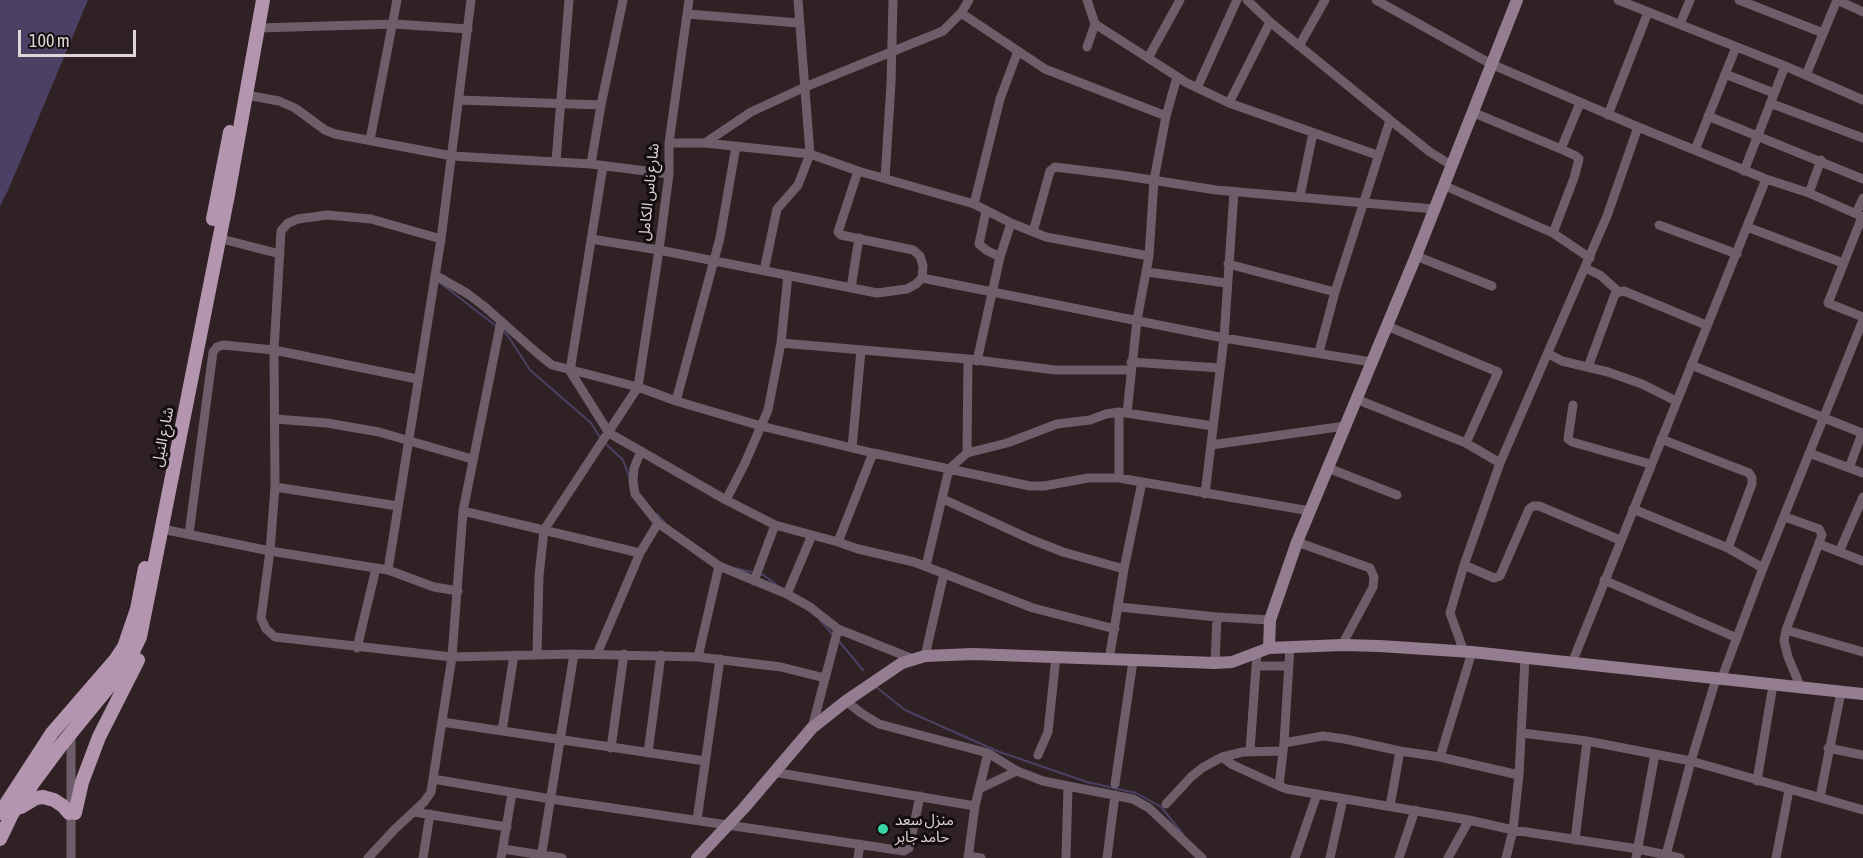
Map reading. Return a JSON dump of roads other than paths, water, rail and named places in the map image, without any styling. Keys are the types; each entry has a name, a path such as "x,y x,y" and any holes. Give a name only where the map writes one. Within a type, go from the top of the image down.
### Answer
{"main road":[{"name":"شارع النيل","path":"0,839 6,814 52,733 116,659 131,631 254,0"},
{"name":"شارع النيل","path":"6,814 128,662 140,637 263,0"},
{"path":"6,814 27,802 44,797 72,810 99,737 140,657 143,625"}],"street":[{"path":"369,140 397,0"},
{"path":"388,570 441,239 471,0"},
{"path":"556,161 569,0"},
{"path":"591,164 623,0"},
{"name":"شارع ناس الكامل","path":"638,387 659,250 669,174 669,143 689,0"},
{"path":"764,271 777,209 798,185 810,154 798,0"},
{"path":"885,178 889,142 892,0"},
{"path":"705,143 751,112 943,31 961,13 969,0"},
{"path":"1087,0 1095,24 1087,47"},
{"path":"1148,58 1180,0"},
{"path":"1197,88 1237,0"},
{"path":"1247,0 1270,22 1390,120 1430,152 1451,165"},
{"path":"1299,46 1325,0"},
{"path":"1376,0 1491,64 1608,115 1744,171 1809,193 1860,216"},
{"path":"1251,752 1256,666 1297,542 1416,256 1517,0"},
{"path":"1618,0 1785,66 1863,100"},
{"path":"1680,24 1690,0"},
{"path":"1739,0 1822,33"},
{"path":"1806,75 1837,0 1863,12"},
{"path":"1608,115 1648,12"},
{"path":"961,13 1052,73 1166,116"},
{"path":"687,14 799,23"},
{"path":"1229,103 1270,22"},
{"path":"258,28 394,24 468,29"},
{"path":"1095,24 1177,77 1229,103 1377,155"},
{"path":"1695,150 1736,47"},
{"path":"974,204 1000,99 1018,51"},
{"path":"1744,171 1785,66"},
{"path":"1725,75 1863,138"},
{"path":"1119,478 1123,413 1137,320 1148,272 1154,180 1166,116 1177,77"},
{"path":"246,95 279,101 295,108 325,130 335,134 452,156 556,161 669,174"},
{"path":"459,100 601,105"},
{"path":"1561,149 1580,103"},
{"path":"1472,112 1561,149 1579,159 1553,233"},
{"path":"1708,116 1863,179"},
{"path":"1319,352 1335,292 1390,120"},
{"path":"1440,757 1468,652 1450,613 1450,606 1500,463 1590,258 1638,127"},
{"path":"1300,196 1313,133"},
{"path":"669,143 705,143 810,154 858,171 974,204 1011,224 1063,242 1149,256"},
{"path":"676,401 720,238 736,146"},
{"path":"1809,193 1821,160"},
{"path":"603,166 570,371 609,433 726,500 775,525 926,566 1033,608 1115,629"},
{"path":"1033,232 1052,168 1234,192 1434,209"},
{"path":"591,239 659,250 877,293 907,290 922,278 923,266 920,256 913,250 841,235 838,232 858,171"},
{"path":"1572,663 1766,179"},
{"path":"1443,185 1553,233 1590,258"},
{"path":"1204,494 1224,338 1234,192"},
{"path":"1666,855 1691,761 1718,679 1737,638 1863,318 1828,303 1860,216 1863,198"},
{"path":"986,211 979,244 1000,257"},
{"path":"441,239 371,219 327,215 298,219 288,223 281,231 274,350 275,487 270,551 261,618 266,629 275,637 452,657 537,654 698,657 781,667 825,678"},
{"path":"967,453 972,360 1011,224"},
{"path":"1659,225 1737,254"},
{"path":"1747,227 1843,263"},
{"path":"218,238 280,254"},
{"path":"851,288 859,238"},
{"path":"1416,256 1492,286"},
{"path":"1228,264 1335,292"},
{"path":"1585,268 1600,275 1619,292"},
{"path":"1148,272 1226,283"},
{"path":"435,275 468,294 552,365 638,387 676,401 761,426 873,453 1030,486 1044,486 1088,478 1119,478 1310,511"},
{"path":"726,500 768,410 781,343 788,275"},
{"path":"922,278 1224,338 1371,362"},
{"path":"1588,367 1615,294 1619,292 1624,291 1706,325"},
{"path":"368,858 376,847 424,802 431,792 452,657 463,511 501,321"},
{"path":"1387,326 1498,372 1466,443"},
{"path":"781,343 972,360 1055,370 1131,366 1220,368"},
{"path":"189,534 213,352 216,347 223,345 274,350 417,379"},
{"path":"852,448 861,350"},
{"path":"1549,354 1562,361 1642,384 1676,401"},
{"path":"1691,365 1863,432 1849,468"},
{"path":"537,654 539,576 544,530 638,387"},
{"path":"1356,399 1466,443 1500,463"},
{"path":"1573,405 1569,439 1572,442 1650,464"},
{"path":"926,566 949,469 967,453 1007,443 1057,424 1090,420 1106,414 1123,413 1214,426"},
{"path":"275,419 327,423 379,432 472,459"},
{"path":"1211,445 1345,426"},
{"path":"1661,440 1749,473 1752,484 1728,548"},
{"path":"641,451 634,468 635,494 658,524 719,566 788,594 810,607 838,629 919,658"},
{"path":"838,542 873,453"},
{"path":"1809,453 1863,473"},
{"path":"1328,468 1397,495"},
{"path":"1109,660 1124,569 1142,482"},
{"path":"275,487 398,506"},
{"path":"1839,552 1863,497"},
{"path":"943,499 1063,552 1124,569"},
{"path":"1464,565 1494,578 1500,576 1529,509 1533,506 1539,506 1620,540"},
{"path":"1633,509 1728,548 1763,568"},
{"path":"463,511 640,552"},
{"path":"1785,517 1819,529 1822,535 1786,630 1784,641 1801,688"},
{"path":"597,654 640,552 658,524"},
{"path":"754,581 775,525"},
{"path":"162,529 270,551 388,570 414,581 458,591"},
{"path":"788,594 812,535"},
{"path":"1297,542 1370,568 1374,577 1373,587 1342,645"},
{"path":"1819,544 1863,561"},
{"path":"698,657 719,566"},
{"path":"357,648 376,568"},
{"path":"919,658 944,573"},
{"path":"1604,580 1737,638"},
{"path":"1119,607 1270,620"},
{"path":"1215,663 1217,617"},
{"path":"812,728 838,629"},
{"path":"1786,630 1863,652"},
{"path":"697,858 812,728 846,700 902,663 919,658 973,654 1215,663 1232,662 1263,650 1342,645 1468,652 1863,694"},
{"path":"1279,786 1290,647"},
{"path":"541,856 574,654"},
{"path":"611,748 624,654"},
{"path":"502,731 514,655"},
{"path":"648,753 661,655"},
{"path":"1038,755 1048,732 1056,657"},
{"path":"1506,858 1513,830 1519,775 1525,658"},
{"path":"697,820 720,659"},
{"path":"1115,784 1133,661"},
{"path":"1256,666 1288,666"},
{"path":"1757,781 1773,684"},
{"path":"1820,797 1841,692"},
{"path":"846,700 861,714 879,724 988,753 1017,771 1068,787 1133,799 1149,808 1202,858"},
{"path":"70,711 72,810 70,858"},
{"path":"442,722 705,761"},
{"path":"1522,733 1587,741 1691,761 1863,810"},
{"path":"1166,804 1197,773 1221,757 1283,747 1323,736 1440,757 1519,775"},
{"path":"1575,840 1587,741"},
{"path":"1828,748 1863,755"},
{"path":"1390,806 1400,751"},
{"path":"981,858 968,857 975,806 988,753"},
{"path":"1637,853 1655,754"},
{"path":"1221,757 1279,786 1637,853 1680,858"},
{"path":"979,789 1017,771"},
{"path":"773,772 975,806"},
{"path":"433,779 551,799 907,851 920,796"},
{"path":"1066,858 1068,787"},
{"path":"1776,858 1789,790"},
{"path":"513,793 502,854 562,858"},
{"path":"1299,857 1317,794"},
{"path":"1107,858 1115,795"},
{"path":"1330,858 1343,798"},
{"path":"72,810 76,858"},
{"path":"1399,858 1415,810"},
{"path":"414,812 507,827"},
{"path":"423,858 430,814"},
{"path":"1448,858 1469,820"},
{"path":"858,858 860,844"}],"waterway":[{"path":"439,282 496,326"},
{"path":"503,331 530,370 591,423 601,439"},
{"path":"605,443 623,460 630,479"},
{"path":"657,514 665,523"},
{"path":"735,568 755,573"},
{"path":"761,574 778,586"},
{"path":"820,620 834,636"},
{"path":"838,640 863,670"},
{"path":"875,686 905,710 997,751 1087,782 1136,793 1161,807 1183,834"}],"place":[{"name":"منزل سعد حامد جابر","path":"883,829"}]}
